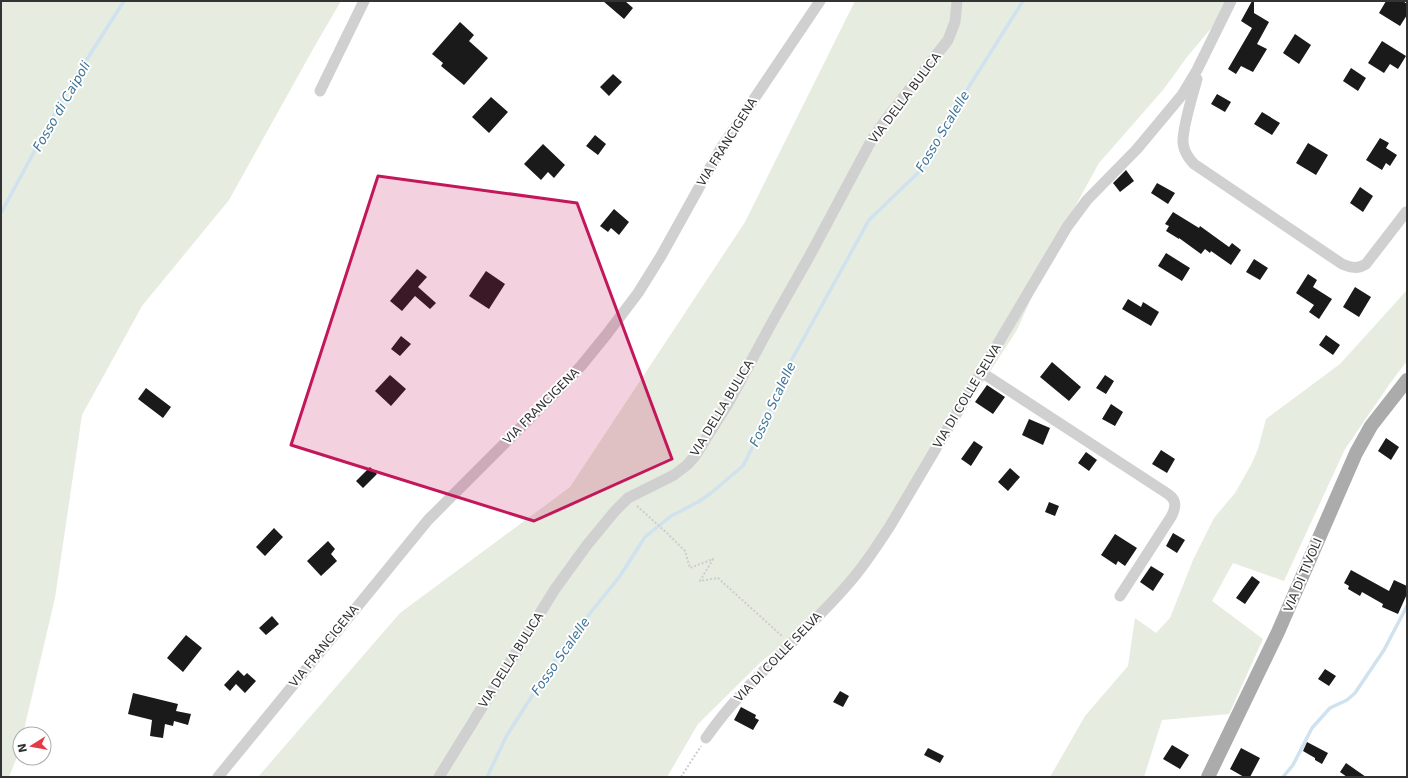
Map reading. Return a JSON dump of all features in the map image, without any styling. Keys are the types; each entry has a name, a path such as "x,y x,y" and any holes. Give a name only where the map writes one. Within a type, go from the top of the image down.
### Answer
{"main road":[{"name":"VIA DI TIVOLI","path":"1208,777 1278,632 1358,448 1378,416 1407,380"}],"street":[{"path":"320,91 364,1"},
{"name":"VIA FRANCIGENA","path":"218,777 428,520 556,392 608,334 638,293 661,256 721,148 820,1"},
{"name":"VIA DELLA BULICA","path":"439,777 558,584 611,515 628,498 674,475 694,456 735,391 871,141 885,120 948,40 955,22 957,1"},
{"name":"VIA DI COLLE SELVA","path":"706,738 735,701 842,591 872,554 1072,220 1087,200 1123,164 1172,109 1188,87 1231,1"},
{"path":"1200,64 1183,139 1185,152 1194,164 1342,264 1352,267 1362,266 1370,260 1406,212"},
{"path":"981,372 1168,494 1174,500 1175,507 1171,517 1120,596"}],"path":[{"path":"628,498 685,551 690,568 713,559 700,580 718,578 791,644"},
{"path":"682,777 706,738"}],"highlighted area":[{"path":"378,176 577,203 672,459 534,521 291,445"}],"shaded area":[{"path":"1,1 341,1 229,200 142,306 82,415 55,598 25,726 12,726 12,766 13,766 9,777 1,777"},
{"path":"855,1 1234,1 1187,57 1163,90 1099,163 1060,234 1017,330 944,442 820,616 763,660 698,724 667,777 258,777 400,613 570,487 745,222"},
{"path":"1407,290 1407,361 1345,449 1284,581 1233,563 1212,601 1263,639 1229,714 1162,720 1144,777 1050,777 1085,716 1128,666 1135,618 1156,633 1170,618 1193,560 1214,518 1235,493 1251,465 1258,449 1266,419 1340,364"}],"building":[{"path":"603,1 625,1 633,8 624,19"},
{"path":"1252,1 1254,1 1254,13 1269,22 1257,44 1267,49 1253,72 1241,66 1236,74 1228,69 1252,28 1241,21"},
{"path":"1386,1 1403,1 1407,4 1407,15 1400,26 1379,13"},
{"path":"460,22 474,35 469,41 488,58 464,85 441,66 443,63 432,54"},
{"path":"1295,34 1311,45 1299,64 1283,53"},
{"path":"1382,41 1406,56 1398,69 1390,64 1384,73 1368,63"},
{"path":"1351,68 1366,78 1358,91 1343,81"},
{"path":"613,74 622,82 609,96 600,87"},
{"path":"1217,94 1231,102 1225,112 1211,104"},
{"path":"491,97 508,112 489,133 472,117"},
{"path":"1262,112 1280,123 1272,135 1254,124"},
{"path":"595,135 606,144 598,155 586,146"},
{"path":"1380,138 1389,143 1386,148 1397,155 1390,166 1386,163 1382,170 1366,160"},
{"path":"1308,143 1328,155 1316,175 1296,163"},
{"path":"543,144 565,165 554,178 548,172 541,180 524,164"},
{"path":"1126,170 1134,181 1120,192 1113,183"},
{"path":"1157,183 1175,193 1168,204 1151,193"},
{"path":"1360,187 1373,196 1363,212 1350,203"},
{"path":"614,209 629,222 619,235 611,228 608,232 600,226"},
{"path":"1173,212 1199,228 1200,226 1229,247 1232,243 1241,250 1231,265 1211,251 1210,253 1205,249 1201,254 1179,238 1166,231 1169,226 1165,224"},
{"path":"1166,253 1190,268 1182,281 1158,266"},
{"path":"1254,259 1268,268 1260,280 1246,272"},
{"path":"417,269 427,277 418,287 436,303 430,309 415,296 402,311 390,301"},
{"path":"486,271 505,284 489,309 469,296"},
{"path":"1308,274 1317,280 1313,287 1332,299 1319,319 1309,312 1314,305 1296,293"},
{"path":"1355,287 1371,297 1359,317 1343,307"},
{"path":"1128,299 1141,307 1143,302 1159,312 1151,326 1122,309"},
{"path":"1326,335 1340,345 1333,355 1319,345"},
{"path":"401,336 411,344 400,356 391,349"},
{"path":"1052,362 1081,387 1069,401 1040,377"},
{"path":"390,375 406,389 391,406 375,391"},
{"path":"1105,375 1114,381 1106,394 1096,388"},
{"path":"987,385 1005,397 993,414 975,402"},
{"path":"146,388 171,407 163,418 138,399"},
{"path":"1111,404 1123,412 1115,426 1102,419"},
{"path":"1029,419 1050,428 1043,445 1022,435"},
{"path":"1386,438 1399,447 1391,460 1378,451"},
{"path":"974,441 983,447 971,466 961,459"},
{"path":"1161,450 1175,459 1167,473 1152,464"},
{"path":"1086,452 1097,460 1089,471 1078,463"},
{"path":"370,467 377,474 363,488 356,481"},
{"path":"1010,468 1020,477 1008,491 998,482"},
{"path":"1049,502 1059,506 1055,516 1045,512"},
{"path":"274,528 283,537 265,556 256,547"},
{"path":"1173,533 1185,540 1177,553 1166,546"},
{"path":"1115,534 1137,548 1125,566 1118,561 1116,565 1101,555"},
{"path":"328,541 335,549 331,554 337,561 321,576 307,561"},
{"path":"1151,566 1164,574 1153,591 1140,582"},
{"path":"1351,570 1389,591 1394,580 1407,586 1407,594 1398,614 1382,607 1383,604 1362,592 1360,596 1348,589 1349,586 1344,583"},
{"path":"1252,576 1260,582 1245,604 1236,598"},
{"path":"272,616 279,624 266,635 259,628"},
{"path":"186,635 202,648 183,672 167,658"},
{"path":"1325,669 1336,676 1329,686 1318,679"},
{"path":"238,670 244,676 247,673 256,681 245,693 236,684 230,691 224,685"},
{"path":"840,691 849,696 843,707 833,702"},
{"path":"133,693 178,704 176,711 191,714 188,725 174,721 173,726 165,724 163,738 150,736 152,720 128,714"},
{"path":"741,707 756,715 755,718 759,720 753,730 734,720"},
{"path":"1307,742 1328,753 1322,764 1303,751"},
{"path":"1172,745 1189,755 1180,769 1163,759"},
{"path":"928,748 944,756 940,763 924,755"},
{"path":"1241,748 1260,758 1250,777 1244,777 1230,769"},
{"path":"1346,763 1366,777 1347,777 1340,772"}],"waterway":[{"name":"Fosso di Caipoli","path":"1,213 68,89 124,1"},
{"name":"Fosso Scalelle","path":"487,777 507,735 566,643 620,576 645,537 671,516 698,502 711,493 743,466 767,418 790,363 869,220 923,168 970,85 1023,1"},
{"path":"1283,777 1293,765 1312,728 1330,708 1347,700 1355,693 1384,650 1407,606"}]}
